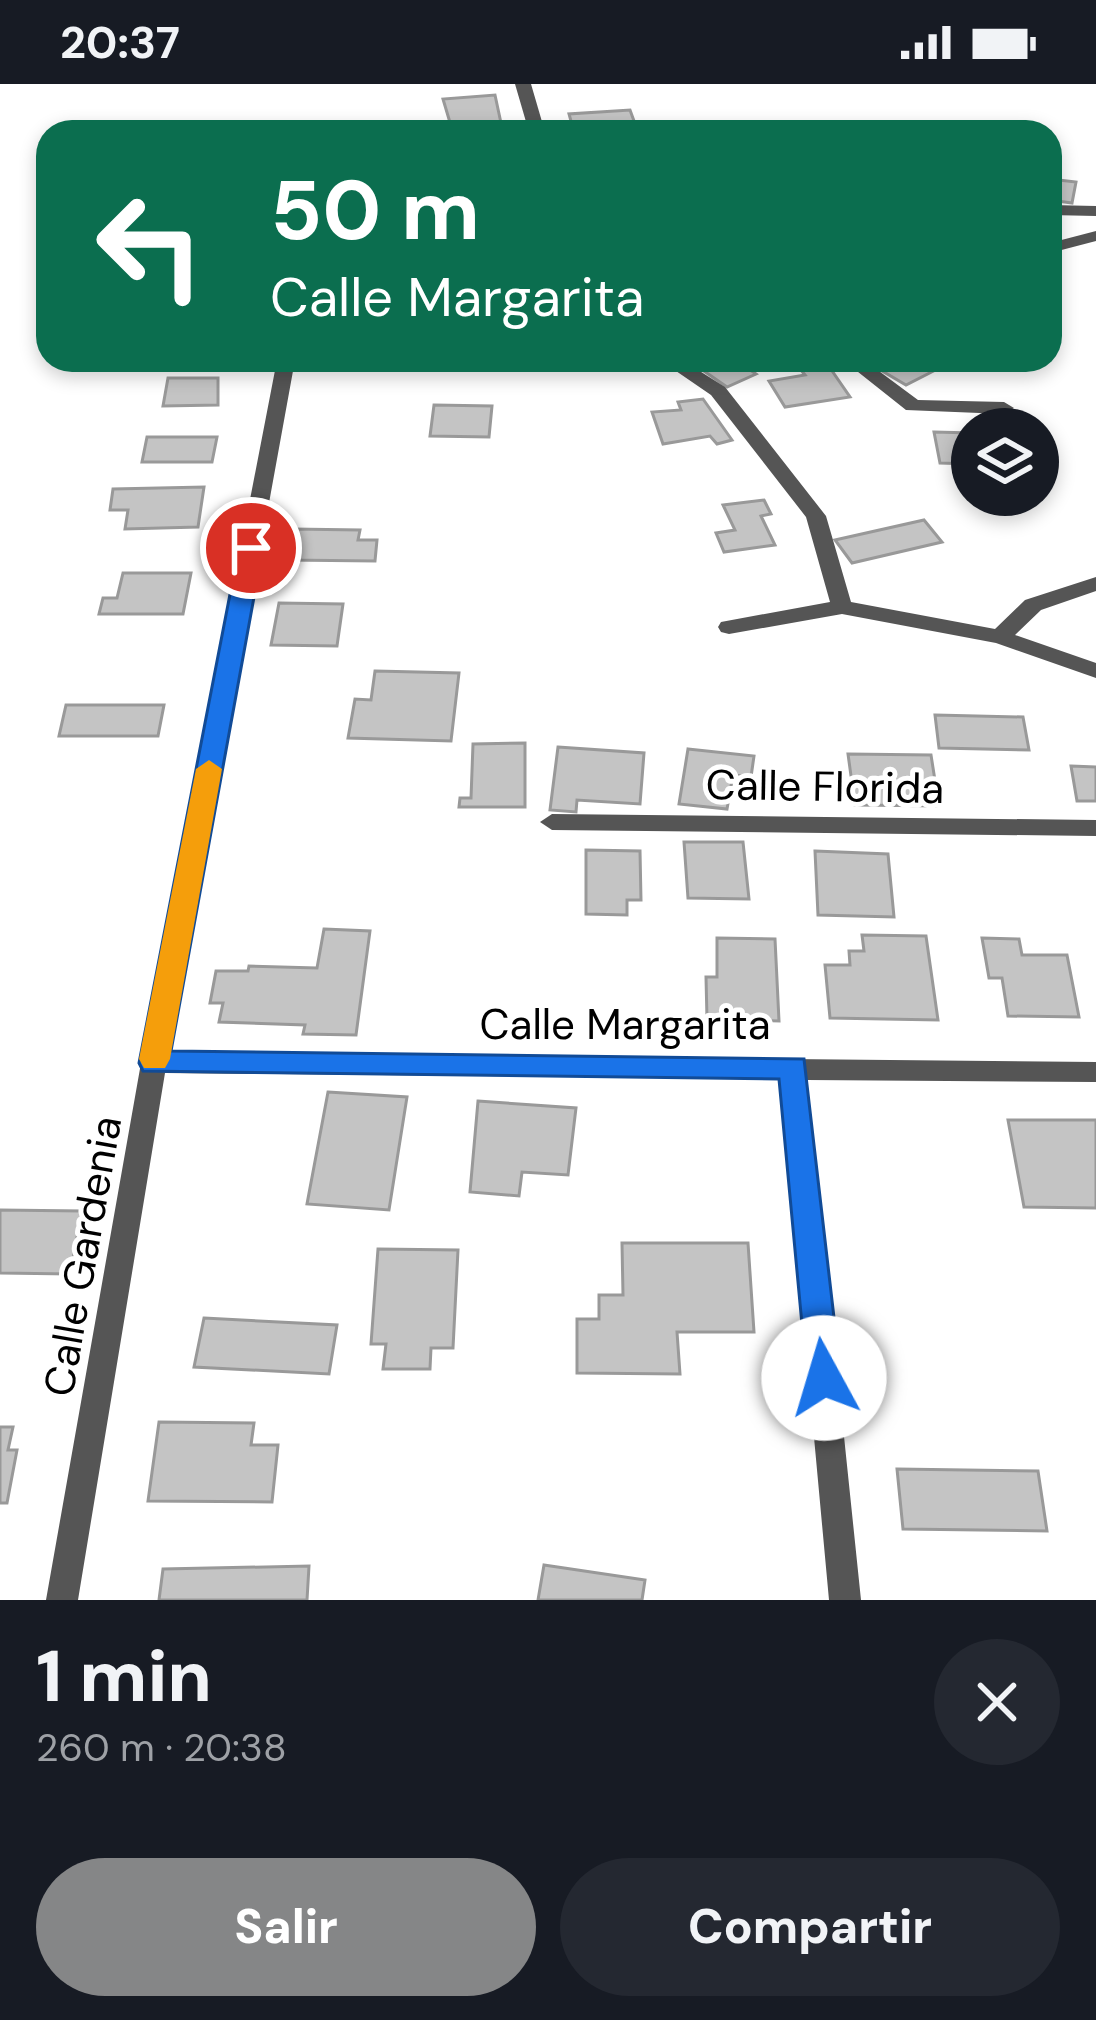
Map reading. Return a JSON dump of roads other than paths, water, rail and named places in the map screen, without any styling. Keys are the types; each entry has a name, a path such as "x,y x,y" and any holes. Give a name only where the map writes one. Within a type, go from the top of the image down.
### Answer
{"street":[{"path":"523,84 534,120"},
{"path":"1062,211 1096,211"},
{"path":"1062,245 1096,236"},
{"name":"Calle Gardenia","path":"62,1600 154,1063 284,372"},
{"path":"689,372 718,391 816,516 842,607"},
{"path":"868,372 913,406 1004,408"},
{"path":"1000,637 1033,605 1096,584"},
{"path":"729,627 842,607 1000,637 1096,671"},
{"name":"Calle Florida","path":"552,822 1096,828"},
{"name":"Calle Margarita","path":"154,1063 1096,1072"},
{"path":"794,1068 845,1600"}]}
